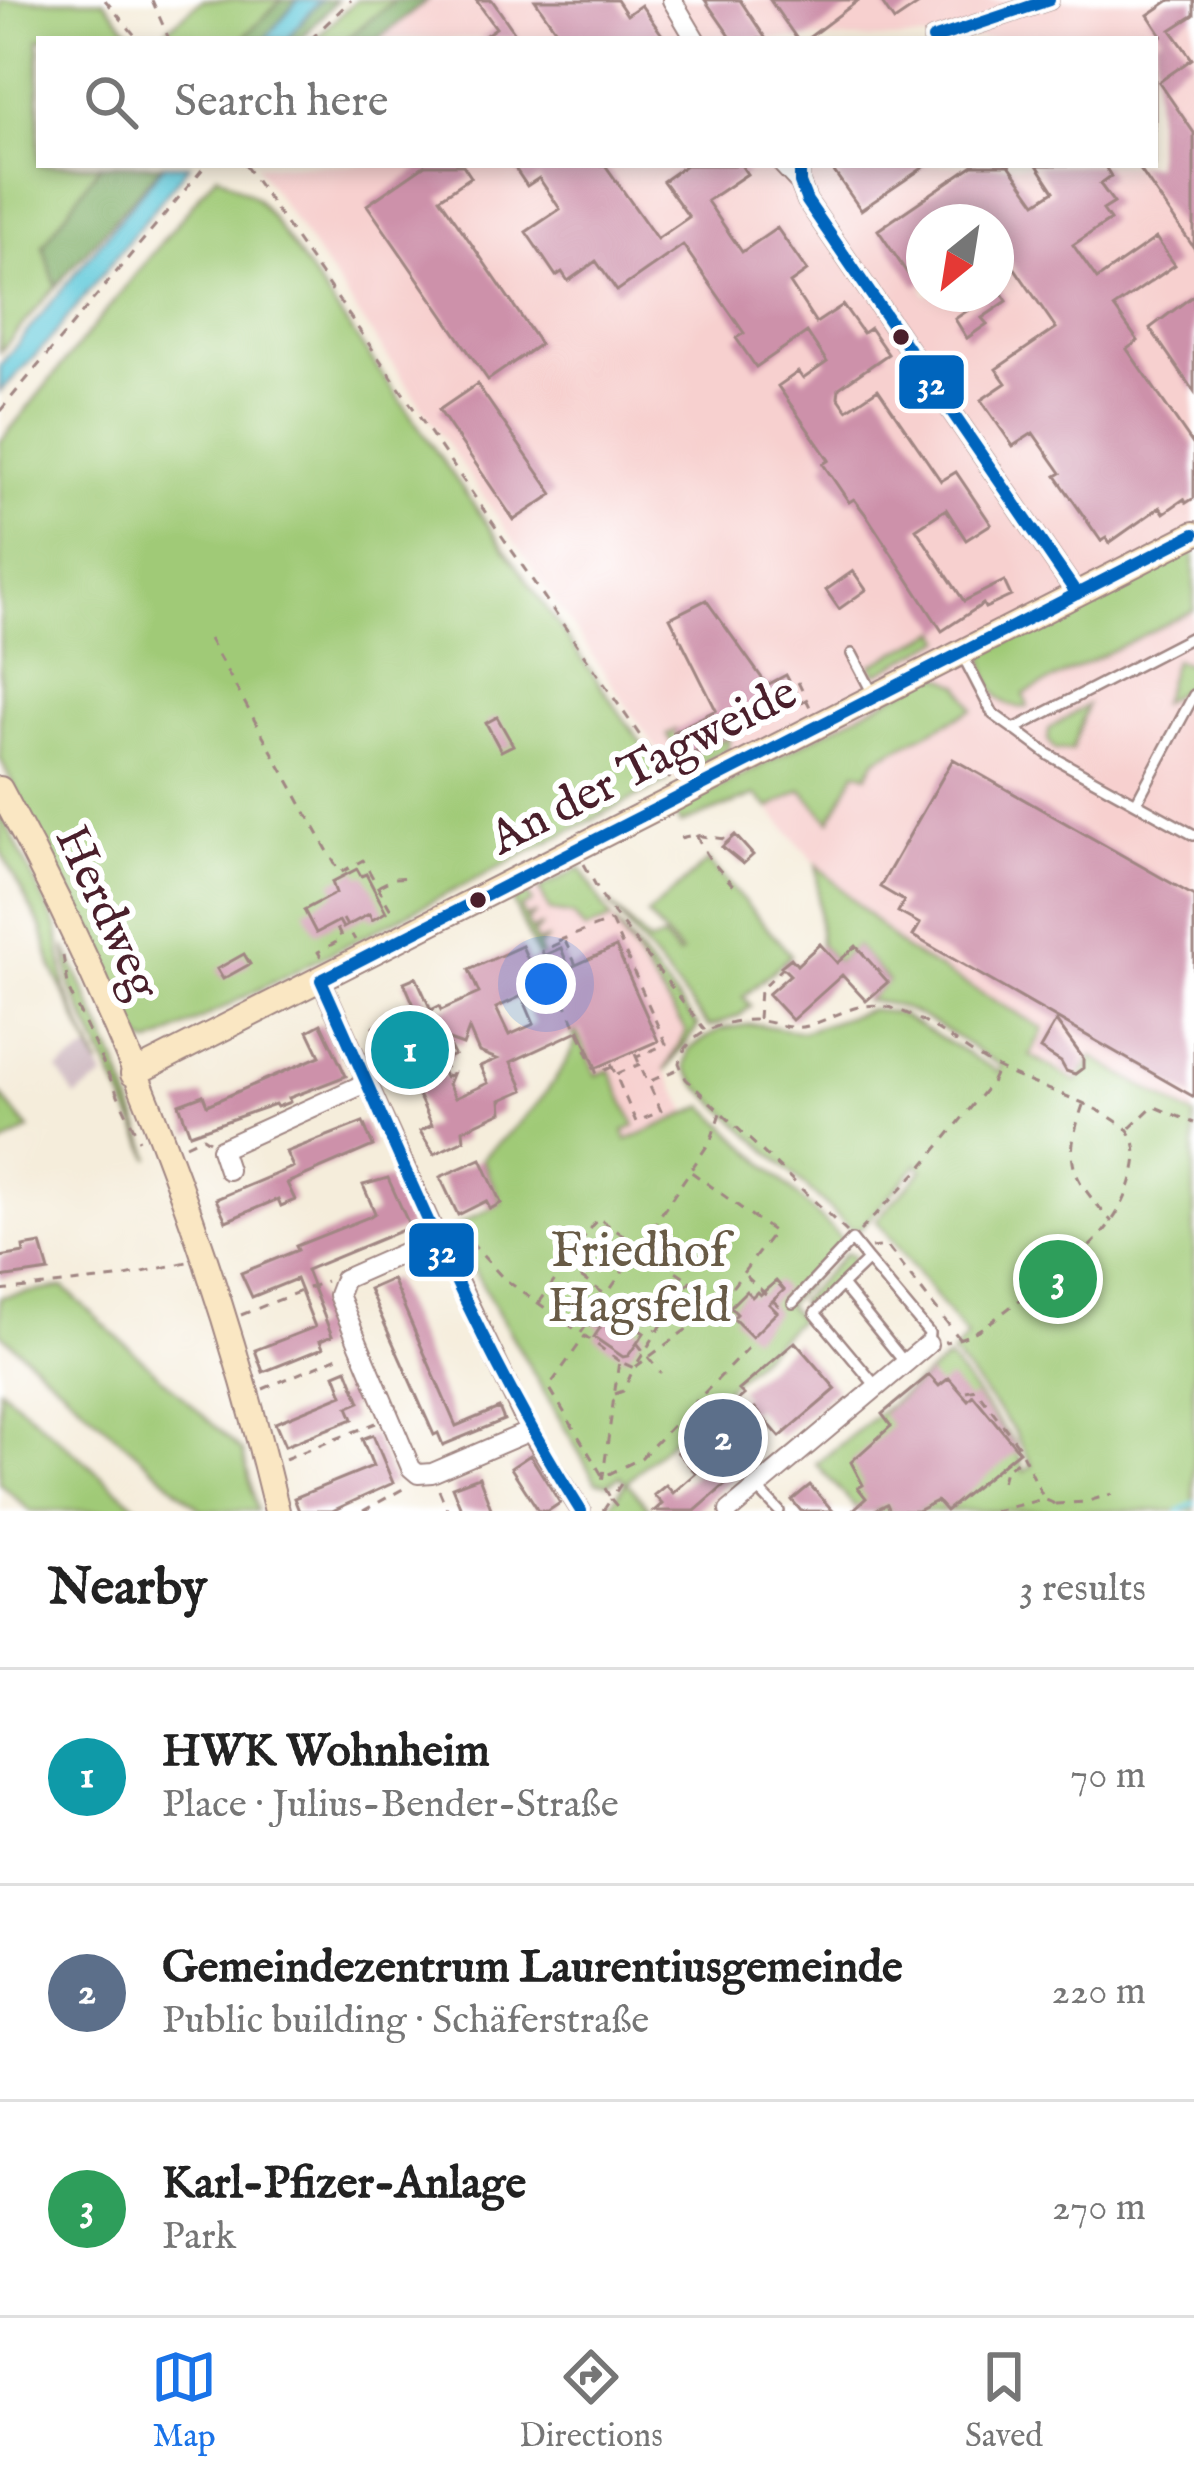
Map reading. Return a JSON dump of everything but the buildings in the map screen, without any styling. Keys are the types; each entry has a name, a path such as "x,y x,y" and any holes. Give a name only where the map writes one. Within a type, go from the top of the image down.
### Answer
{"main road":[{"name":"An der Tagweide","path":"133,1074 1194,534"},
{"name":"Herdweg","path":"0,789 73,936 168,1155 227,1321 277,1511"}],"street":[{"path":"672,0 693,36"},
{"path":"942,36 1048,0"},
{"path":"800,174 807,202 1076,594"},
{"path":"326,977 366,1083 446,1238 530,1431 580,1511"},
{"path":"228,1169 221,1149 366,1083"},
{"path":"446,1238 344,1279 338,1286 389,1418 411,1468 425,1473 530,1431"},
{"path":"728,1511 928,1344"}],"lane":[{"path":"1013,729 1194,636"},
{"path":"961,651 993,714 1049,754 1194,835"},
{"path":"852,655 874,697"},
{"path":"1136,803 1194,695"},
{"path":"793,1303 851,1240 929,1333 928,1344"},
{"path":"865,1256 815,1313 876,1386"},
{"path":"842,1285 904,1364"},
{"path":"756,1487 779,1511"}],"path":[{"path":"105,0 135,36"},
{"path":"152,0 168,36"},
{"path":"314,36 351,0"},
{"path":"0,411 203,168"},
{"path":"247,168 671,781"},
{"path":"209,639 340,873 363,860 389,909"},
{"path":"736,737 807,700 797,682"},
{"path":"696,835 739,892"},
{"path":"680,838 724,839"},
{"path":"586,866 614,920 665,1044 636,1055 661,1111 636,1122 611,1066 597,1074 542,951 614,920"},
{"path":"378,887 395,878 411,877"},
{"path":"614,920 706,1031"},
{"path":"326,977 318,952 342,939 336,926 342,921 351,932"},
{"path":"561,942 575,965"},
{"path":"62,949 69,990 139,1138"},
{"path":"758,1020 760,990 783,968"},
{"path":"680,1068 684,1047 706,1031 758,1020 792,1028 858,1006 884,1006 998,1068 1128,1130 1136,1145 1136,1159 1113,1223 1084,1253 976,1332 960,1340 928,1344"},
{"path":"615,1075 640,1064"},
{"path":"648,1082 680,1068"},
{"path":"680,1068 851,1240 922,1167 998,1068"},
{"path":"1083,1106 1070,1165 1077,1181 1113,1223"},
{"path":"1128,1130 1153,1106 1194,1123"},
{"path":"603,1477 549,1387 710,1140 721,1112"},
{"path":"168,1155 203,1137 221,1149"},
{"path":"634,1368 718,1306 774,1232 690,1171"},
{"path":"539,1304 598,1218 690,1281 718,1306"},
{"path":"446,1238 464,1235 503,1278 634,1368"},
{"path":"865,1256 887,1246 960,1340"},
{"path":"0,1291 117,1278 207,1258"},
{"path":"565,1266 657,1331"},
{"path":"744,1275 784,1312"},
{"path":"227,1321 322,1280 338,1286"},
{"path":"615,1394 623,1391 643,1349 690,1281"},
{"path":"637,1343 661,1373"},
{"path":"603,1477 641,1458 751,1345"},
{"path":"248,1395 361,1348"},
{"path":"619,1361 603,1477 604,1490 621,1511"},
{"path":"966,1391 976,1389 1006,1426 1044,1499 1053,1504 1085,1502 1112,1494"},
{"path":"266,1466 389,1418"},
{"path":"706,1445 694,1439 707,1456"},
{"path":"1002,1482 1005,1470 1023,1456"},
{"path":"363,1511 405,1491 425,1473 448,1511"},
{"path":"603,1511 621,1484"},
{"path":"994,1511 1044,1499"},
{"path":"1053,1504 1055,1511"}],"shaded area":[{"path":"428,0 1194,0 1194,1116 1093,1058 1078,1082 1029,1055 1043,1029 904,949 817,865 756,794 682,786 258,168 1158,168 1158,36 382,36"},
{"path":"581,868 686,1032 665,1071 689,1113 627,1141 532,1113 576,1042 513,902"},
{"path":"91,1049 104,1078 75,1097 58,1070"}],"green space":[{"path":"0,0 103,0 133,36 36,36 36,168 98,168 43,246 56,286 0,352"},
{"path":"202,0 282,0 245,36 170,36 167,29"},
{"path":"282,0 298,0 268,36 245,36"},
{"path":"320,0 337,0 304,36 290,36"},
{"path":"356,0 395,0 350,36 318,36"},
{"path":"395,0 428,0 382,36 350,36"},
{"path":"98,168 159,168 56,286 43,246"},
{"path":"217,174 256,198 274,221 668,781 152,1044 132,1029 0,758 0,442"},
{"path":"1194,543 1194,610 1024,694 1028,707 1009,704 995,692 986,673 985,653"},
{"path":"939,631 944,639 876,674 871,665"},
{"path":"1174,660 1190,664 1194,681 1161,703"},
{"path":"936,674 960,685 973,709 876,759 867,775 856,771 830,821 802,790 770,808 756,795 680,824 674,811"},
{"path":"1087,705 1072,750 1055,750 1048,740 1049,729"},
{"path":"675,730 689,756 729,737 728,749 689,769 667,735"},
{"path":"0,811 58,929 65,989 99,1066 51,965 42,929 0,850"},
{"path":"708,861 791,955 743,997 751,1006 709,1027 608,902 649,943 663,938 678,955 681,953 647,915"},
{"path":"817,865 904,949 1044,1029 1030,1055 1077,1082 1092,1057 1194,1116 1194,1511 859,1511 816,1464 948,1358 1015,1444 1024,1472 1032,1466 1014,1431 953,1354 967,1337 876,1220 923,1170 918,1164 860,1229 851,1229 697,1085 685,1067 689,1049 721,1029 754,1024 802,1032 871,1009 899,1014 999,1072 1002,1066 937,1025 902,1008 866,1001 888,981 856,946 837,963 820,944"},
{"path":"581,868 611,919 585,930 573,915 550,911 539,889"},
{"name":"Friedhof Hagsfeld","path":"528,894 532,903 521,908 526,918 536,913 527,921 531,930 542,926 533,934 537,943 548,939 538,947 596,1075 610,1070 635,1126 624,1131 627,1140 705,1106 844,1241 787,1305 799,1319 627,1482 651,1511 606,1511 626,1482 620,1476 608,1484 596,1482 450,1229 501,1203 482,1158 535,1105 576,1042 513,902"},
{"path":"614,922 698,1026 665,1071 686,1031"},
{"path":"65,946 116,1062 151,1159 71,988"},
{"path":"0,1094 29,1129 0,1146"},
{"path":"846,1253 853,1255 851,1265 806,1309 799,1301"},
{"path":"63,1287 243,1452 257,1511 202,1511 0,1333 0,1297"},
{"path":"0,1388 142,1511 30,1511 0,1483"}],"water":[{"path":"298,0 320,0 290,36 268,36"},
{"path":"162,168 187,168 48,342 0,392 0,365"}],"waterway":[{"path":"1179,1511 1194,1503"}],"transit line":[{"name":"32","path":"942,36 1049,0"},
{"name":"32","path":"800,168 807,201 1077,594"},
{"name":"32","path":"321,980 1194,534"},
{"name":"32","path":"321,980 474,1317 581,1511"}],"place":[{"name":"HWK Wohnheim","path":"410,1050"},
{"name":"Karl-Pfizer-Anlage","path":"1058,1279"},
{"name":"Gemeindezentrum Laurentiusgemeinde","path":"723,1438"}]}
